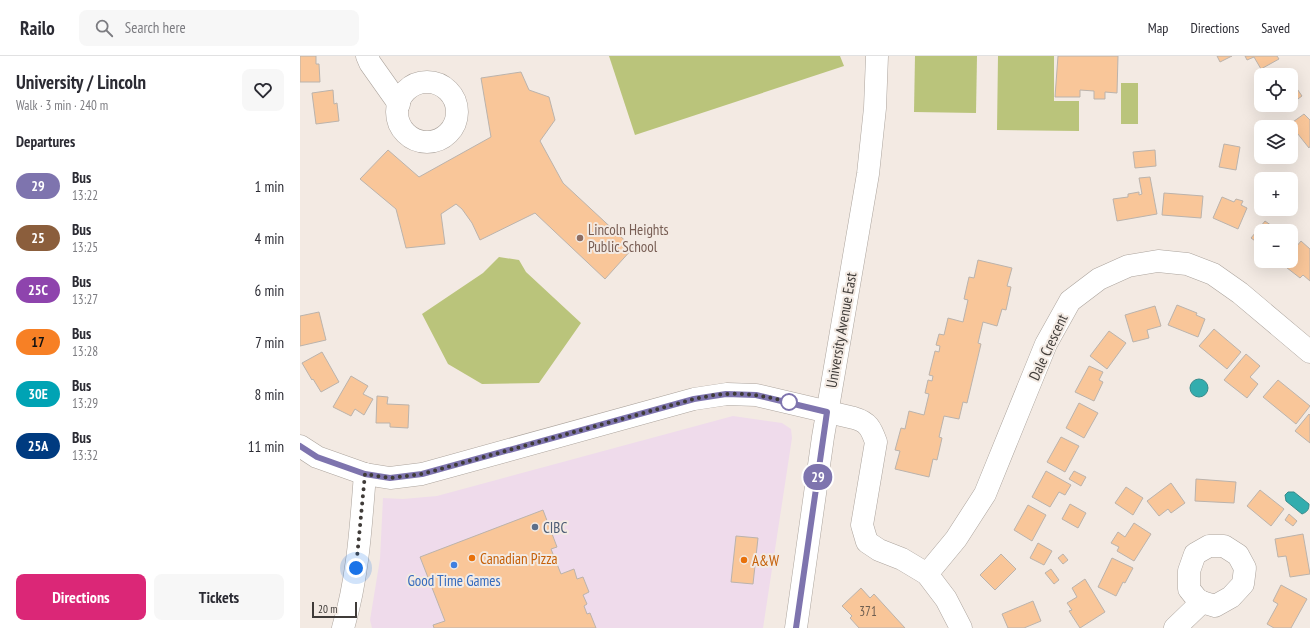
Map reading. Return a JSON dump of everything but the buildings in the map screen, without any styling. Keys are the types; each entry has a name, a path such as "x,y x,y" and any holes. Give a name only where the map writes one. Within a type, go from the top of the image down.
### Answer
{"street":[{"path":"367,56 370,63 399,104"},
{"name":"University Avenue East","path":"796,628 827,412 868,174 875,108 877,56"},
{"name":"Dale Crescent","path":"927,574 956,539 985,494 1046,344 1070,301 1099,279 1128,266 1158,261 1187,264 1213,274 1240,293 1310,352"},
{"path":"300,446 317,457 365,474 390,478 422,474 694,399 726,394 756,395 863,421 872,430 876,442 862,525 867,542 879,550 902,559 927,574 946,598 961,628"},
{"path":"343,628 355,577 365,474"},
{"path":"1175,628 1202,602"}],"shaded area":[{"path":"733,416 782,423 791,429 792,438 763,628 372,628 370,620 380,559 383,498 403,499 437,496"}],"green space":[{"path":"609,56 840,56 844,66 635,135"},
{"path":"915,56 977,56 976,113 914,112"},
{"path":"998,56 1054,56 1054,101 1079,101 1079,131 997,130"},
{"path":"1121,83 1138,83 1138,124 1121,124"},
{"path":"499,257 519,260 526,272 581,323 539,383 482,384 448,364 422,314 483,273"}],"water":[{"path":"1199,379 1205,382 1208,388 1205,394 1199,397 1193,394 1190,388 1193,382"},
{"path":"1288,492 1294,492 1309,504 1309,508 1306,512 1302,514 1286,501 1285,495"}],"bus line":[{"name":"29","path":"300,446 317,457 365,474 390,478 422,474 694,399 726,394 756,395 827,412 796,628"}],"place":[{"name":"Lincoln Heights Public School","path":"580,238"},
{"name":"CIBC","path":"535,527"},
{"name":"Canadian Pizza","path":"472,558"},
{"name":"A&W","path":"744,560"},
{"name":"Good Time Games","path":"454,565"}],"route":[{"path":"356,568 365,474 390,478 422,474 694,399 726,394 756,395 792,403 789,402"}]}
